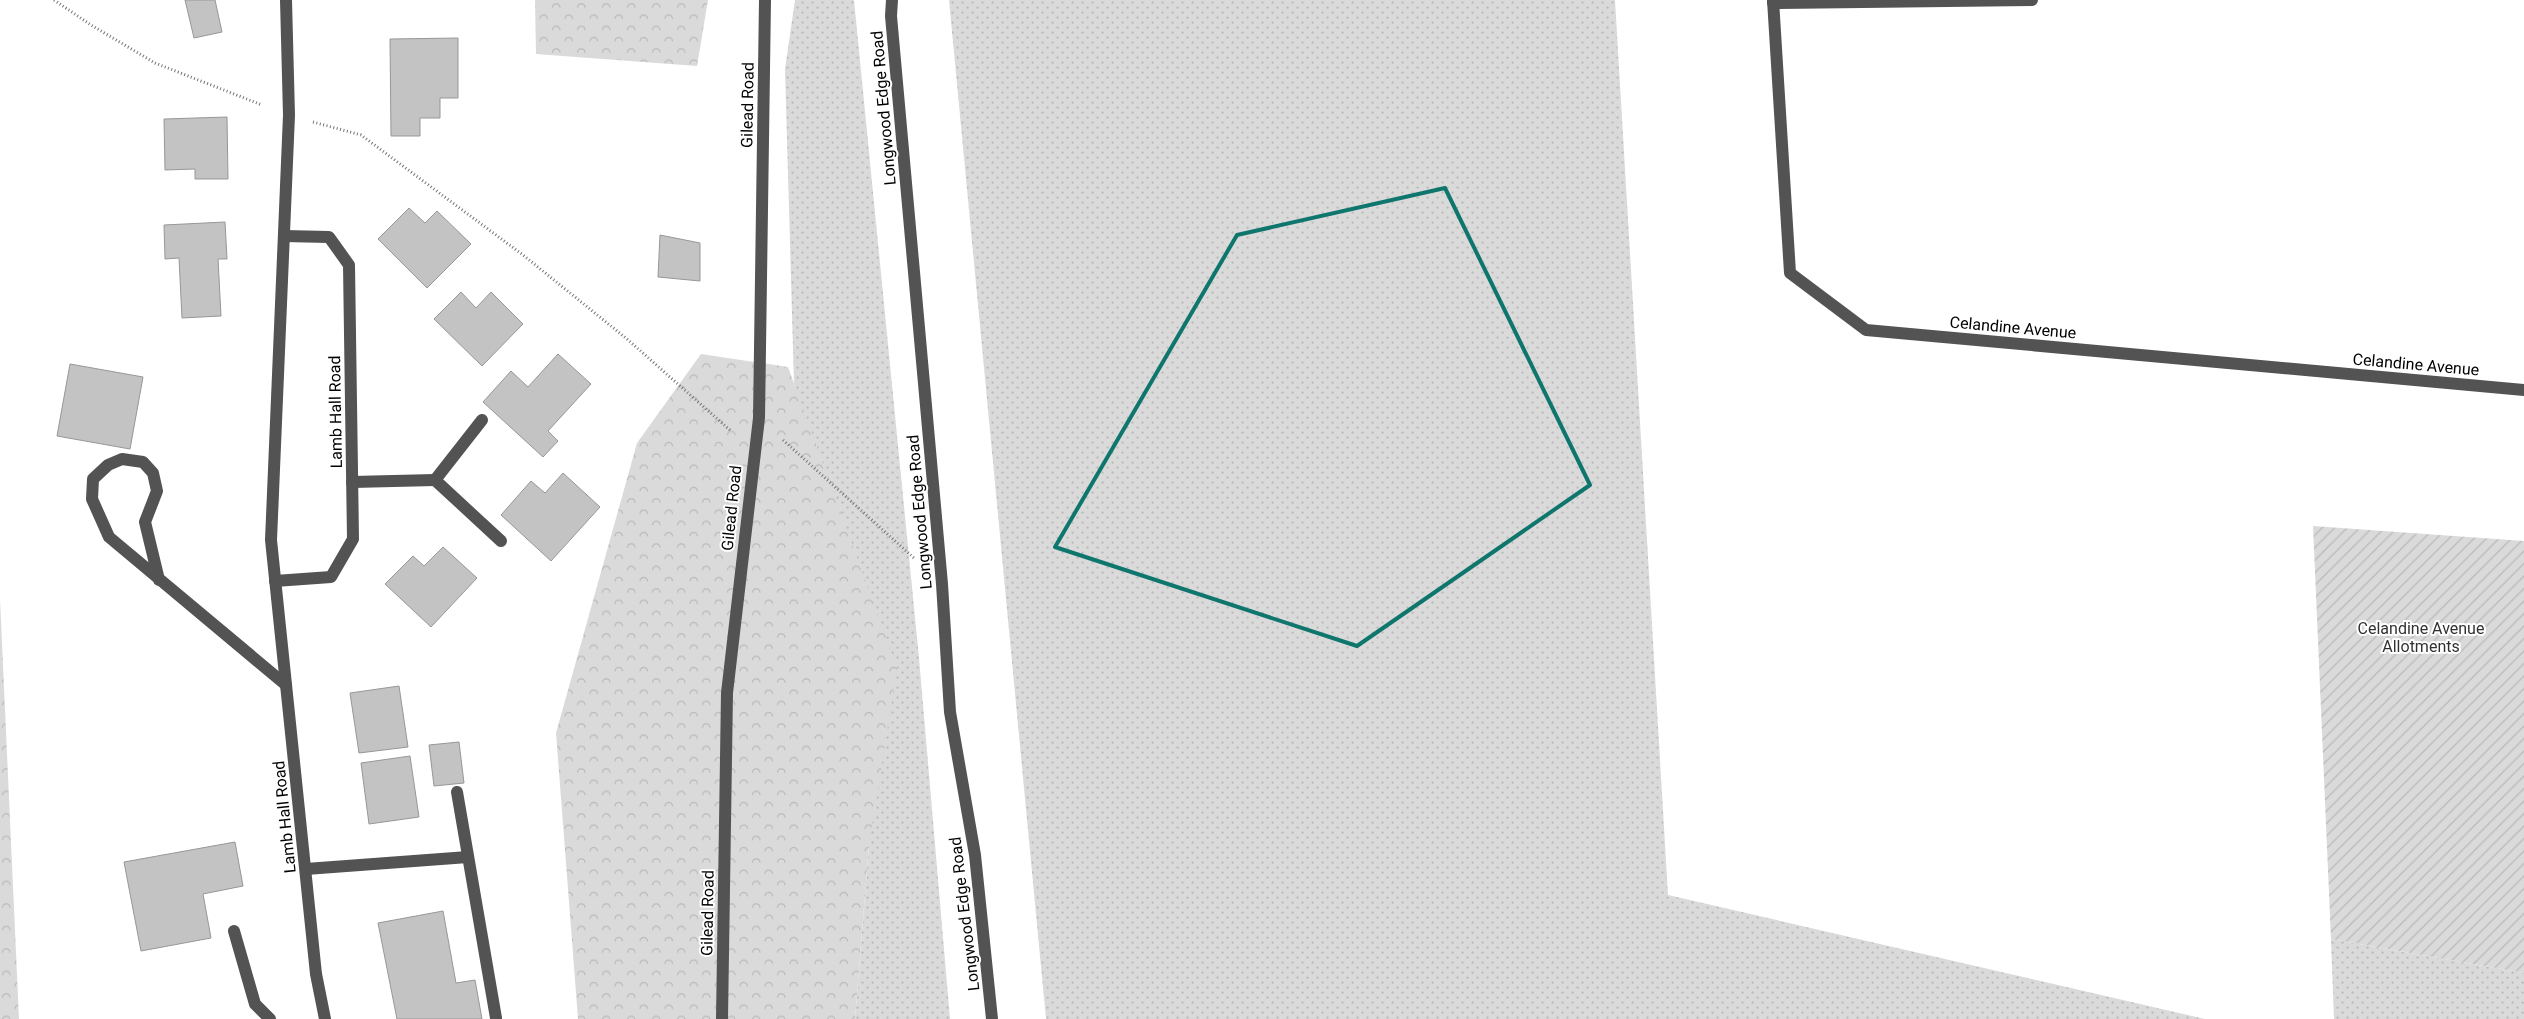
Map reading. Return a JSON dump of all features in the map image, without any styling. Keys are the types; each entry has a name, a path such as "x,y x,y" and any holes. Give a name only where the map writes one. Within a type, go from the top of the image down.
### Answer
{"street":[{"name":"Lamb Hall Road","path":"286,0 289,116 270,540 316,974 325,1019"},
{"name":"Gilead Road","path":"722,1019 727,693 759,418 765,0"},
{"name":"Longwood Edge Road","path":"892,0 891,16 942,584 950,712 975,855 992,1019"},
{"path":"1773,2 2032,0"},
{"name":"Celandine Avenue","path":"1773,2 1790,273 1866,330 2524,390"},
{"name":"Lamb Hall Road","path":"275,581 331,577 353,539 348,265 329,236 284,236"},
{"path":"435,480 482,420"},
{"path":"159,580 145,522 157,491 153,473 143,462 122,459 108,465 93,479 92,499 109,538 159,580 286,685"},
{"path":"352,482 435,480 501,541"},
{"path":"457,792 496,1018"},
{"path":"306,869 468,857"},
{"path":"234,931 255,1004 270,1019"}],"path":[{"path":"54,0 91,25 155,63 289,116 361,135 523,254 627,339 754,451"},
{"path":"759,418 942,584"}],"highlighted area":[{"path":"1445,188 1590,485 1357,646 1055,547 1237,235"}],"green space":[{"path":"535,0 708,0 697,66 536,54"},
{"path":"795,0 854,0 919,658 950,1019 855,1019 869,845 794,383 785,69"},
{"path":"949,0 1615,0 1668,895 2205,1019 1046,1019"},
{"path":"701,354 788,367 897,668 869,845 855,1019 578,1019 556,733 637,443"},
{"name":"Celandine Avenue Allotments","path":"2313,526 2524,541 2524,973 2331,939"},
{"path":"0,599 19,1019 0,1019"},
{"path":"2331,939 2524,973 2524,1019 2334,1019"}],"building":[{"path":"185,0 215,0 222,32 194,38"},
{"path":"458,38 458,98 440,98 440,118 420,118 420,136 391,136 390,39"},
{"path":"227,117 228,179 195,179 195,169 165,170 164,119"},
{"path":"409,208 425,223 437,211 471,244 427,288 378,239"},
{"path":"225,222 227,259 218,259 221,316 182,318 179,258 165,259 164,225"},
{"path":"660,235 700,243 700,281 658,277"},
{"path":"461,292 476,308 491,292 523,324 482,366 434,319"},
{"path":"558,354 591,384 548,431 558,441 543,457 483,402 511,371 528,387"},
{"path":"70,364 143,377 130,449 57,436"},
{"path":"563,473 600,507 551,561 501,515 531,481 545,493"},
{"path":"443,547 477,578 431,627 385,584 413,556 424,566"},
{"path":"399,686 408,747 359,753 350,693"},
{"path":"459,742 464,783 434,786 429,745"},
{"path":"410,756 419,817 369,824 361,763"},
{"path":"235,842 243,886 203,894 211,938 141,951 124,862"},
{"path":"443,911 456,983 475,980 482,1019 397,1019 378,923"}]}
